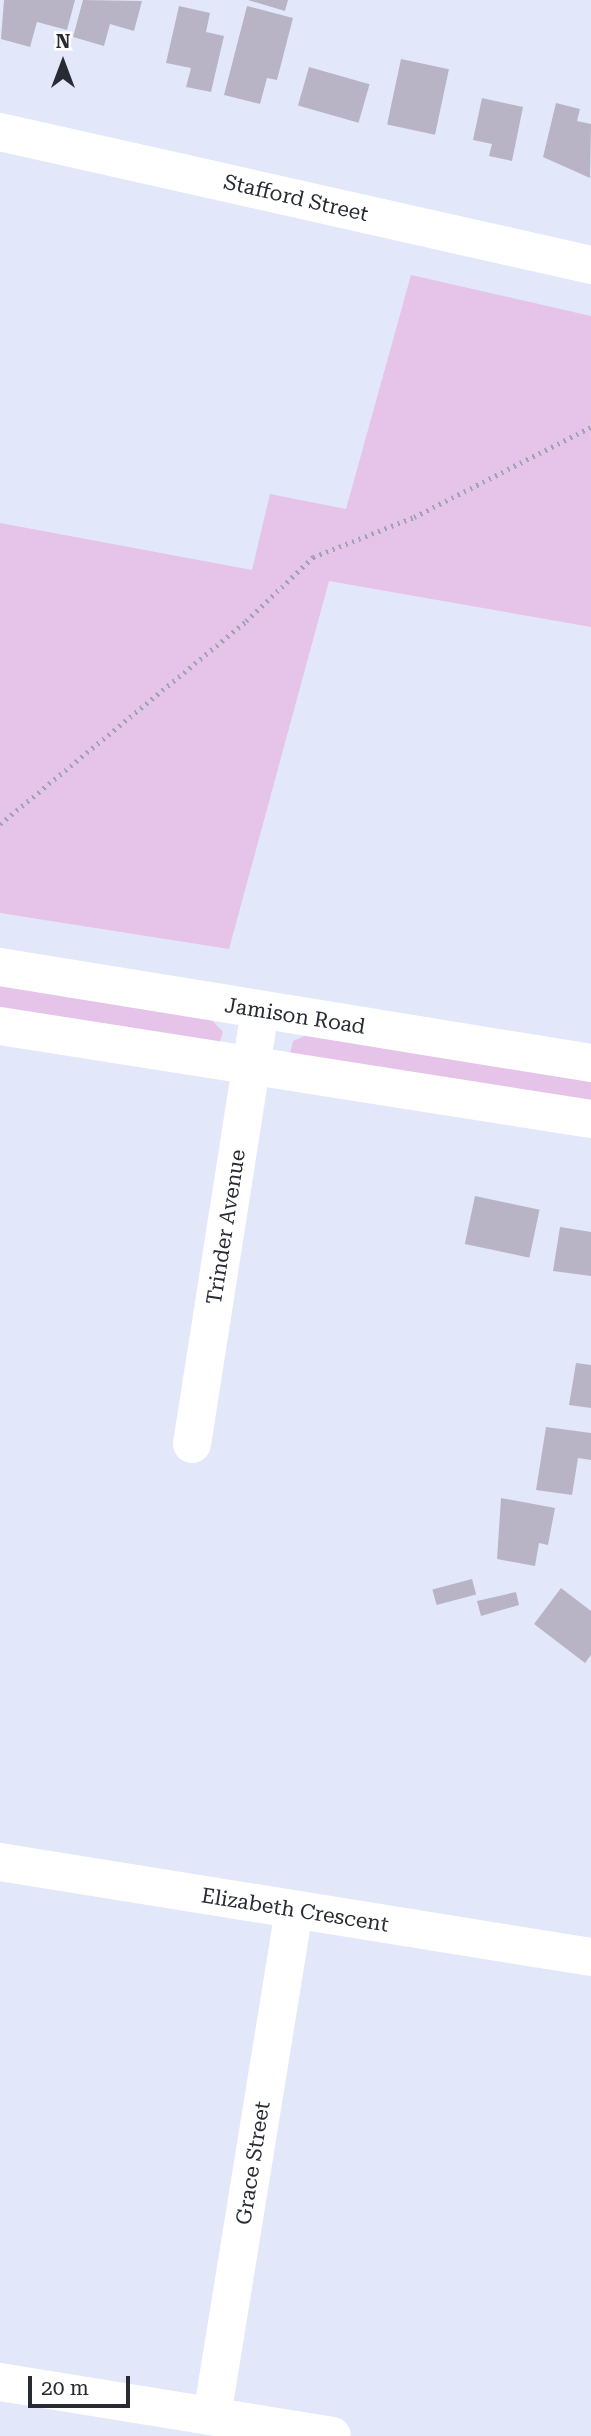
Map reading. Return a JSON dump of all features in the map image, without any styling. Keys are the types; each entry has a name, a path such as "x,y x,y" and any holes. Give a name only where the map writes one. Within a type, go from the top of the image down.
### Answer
{"street":[{"name":"Stafford Street","path":"0,132 591,265"},
{"name":"Jamison Road","path":"0,967 591,1063"},
{"name":"Trinder Avenue","path":"192,1444 260,1011"},
{"path":"0,1026 591,1119"},
{"name":"Elizabeth Crescent","path":"0,1862 591,1957"},
{"name":"Grace Street","path":"212,2416 294,1910"},
{"path":"0,2382 332,2436"}],"path":[{"path":"0,824 246,621 313,557 414,517 591,427"}],"shaded area":[{"path":"411,275 591,316 591,627 329,581 229,949 0,913 0,523 252,570 270,494 346,509"},
{"path":"0,986 211,1019 223,1032 219,1045 0,1018"},
{"path":"307,1035 591,1080 591,1110 290,1053 293,1041"}],"building":[{"path":"4,0 75,0 67,30 37,22 30,47 1,39"},
{"path":"83,0 142,1 134,31 110,24 104,46 73,37"},
{"path":"248,0 288,0 285,11"},
{"path":"179,6 210,13 206,32 224,36 211,92 186,87 191,68 166,63"},
{"path":"247,6 293,18 277,80 267,78 260,104 224,95"},
{"path":"401,59 449,69 435,135 387,125"},
{"path":"309,67 370,84 359,123 298,105"},
{"path":"482,98 523,107 512,161 489,156 492,144 473,140"},
{"path":"556,103 580,109 577,121 591,124 590,178 543,157"},
{"path":"475,1196 540,1210 529,1258 465,1244"},
{"path":"560,1227 591,1232 591,1276 553,1271"},
{"path":"576,1363 591,1365 591,1408 569,1405"},
{"path":"546,1427 591,1433 591,1460 578,1458 572,1495 536,1490"},
{"path":"501,1498 555,1508 548,1545 539,1543 535,1566 497,1559"},
{"path":"472,1579 476,1594 437,1605 432,1590"},
{"path":"561,1588 591,1611 591,1655 585,1663 534,1624"},
{"path":"516,1592 519,1605 481,1616 477,1601"}]}
